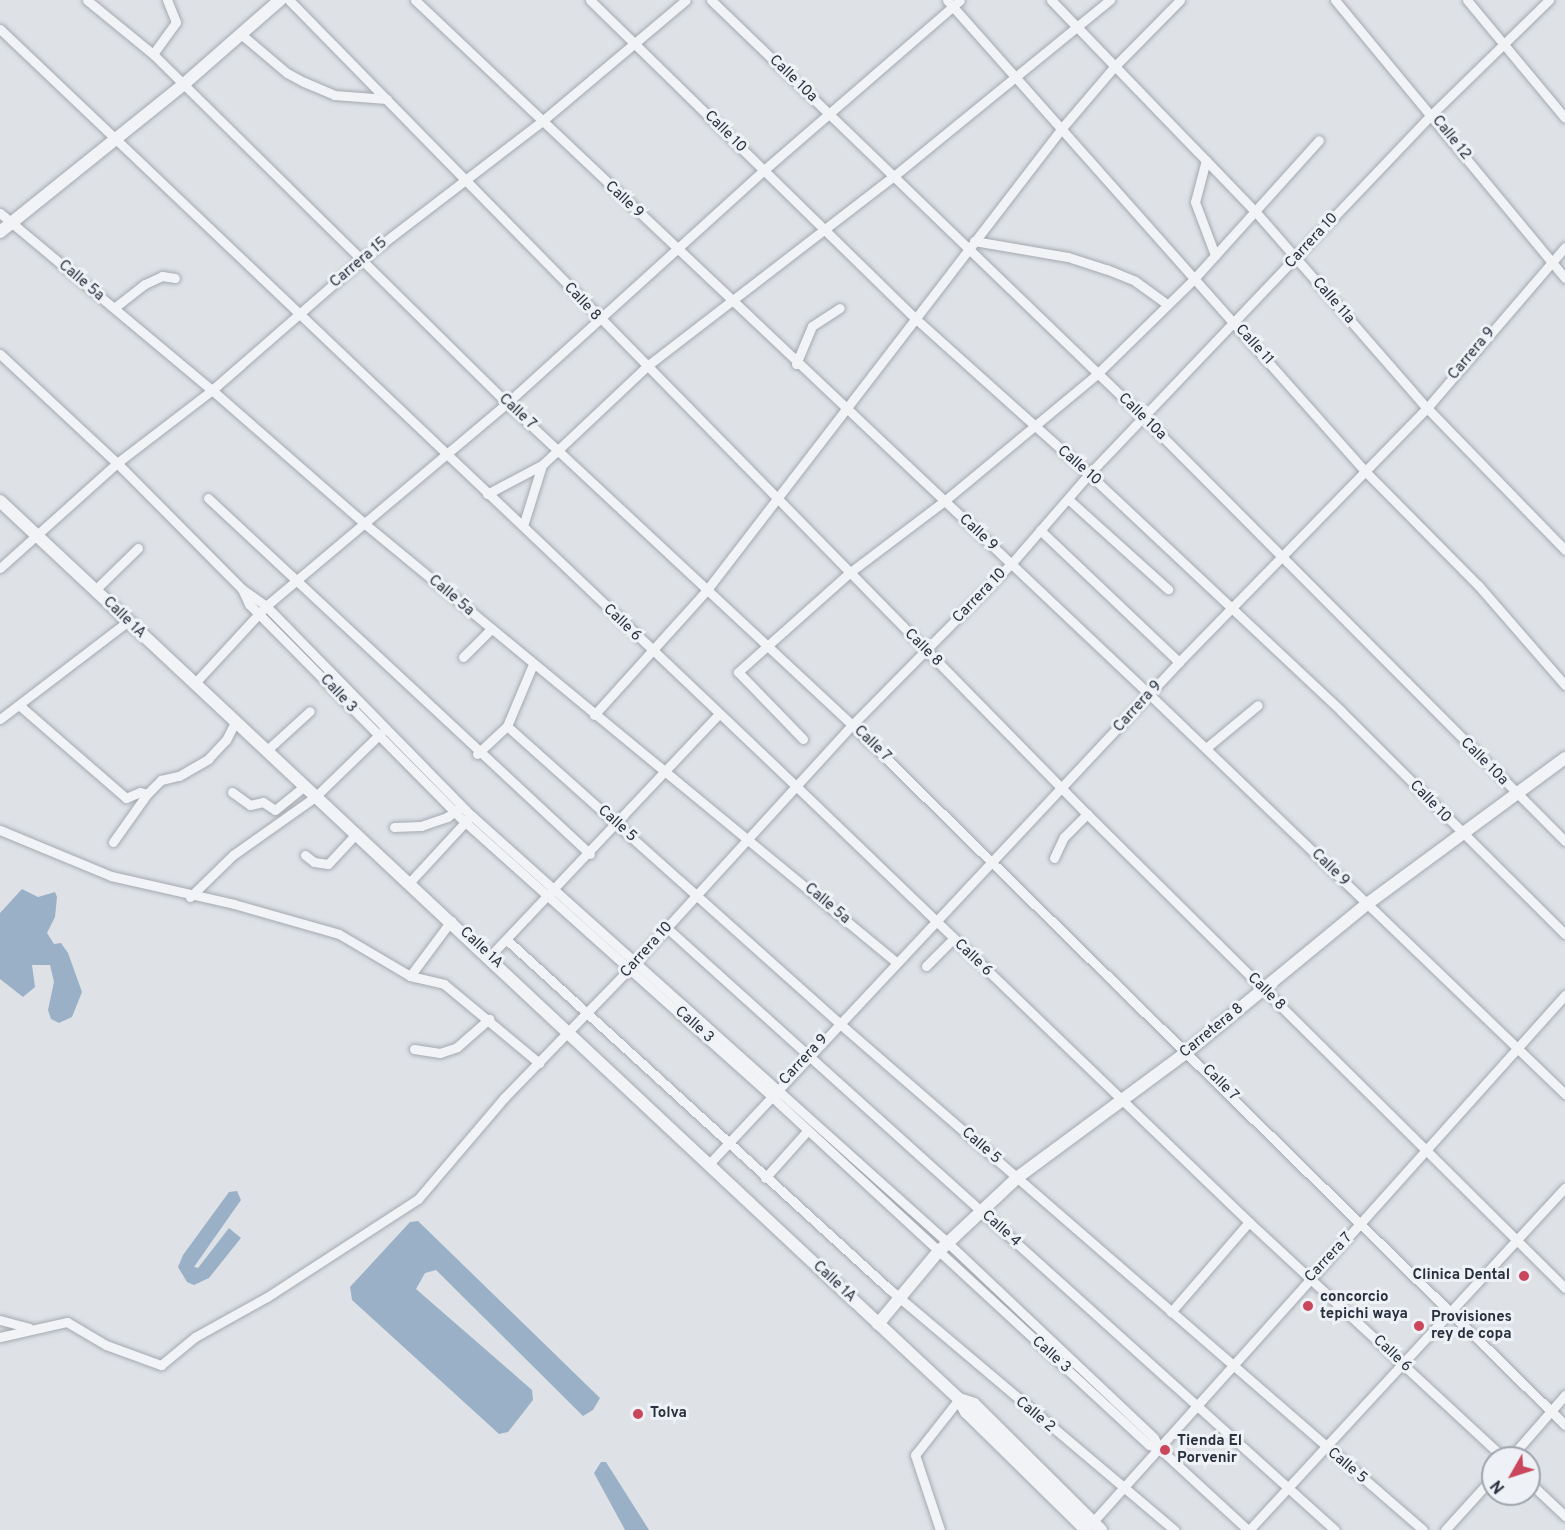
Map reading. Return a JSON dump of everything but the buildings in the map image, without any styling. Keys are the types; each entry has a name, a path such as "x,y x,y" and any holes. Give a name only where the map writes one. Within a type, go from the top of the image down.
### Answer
{"street":[{"name":"Calle 7","path":"87,0 153,54 507,403 852,725 1188,1050 1565,1425"},
{"path":"153,54 176,22 167,0"},
{"path":"0,232 184,84 280,0"},
{"name":"Calle 8","path":"289,0 465,178 600,321 777,495 849,573 1087,814 1565,1288"},
{"name":"Calle 9","path":"415,0 843,409 1206,748 1515,1049 1565,1094"},
{"name":"Calle 10","path":"590,0 916,319 1034,428 1089,474 1341,711 1463,837 1565,934"},
{"name":"Carrera 15","path":"0,568 36,533 117,463 212,390 361,260 541,122 686,0"},
{"name":"Calle 10a","path":"711,0 894,176 971,245 1097,374 1144,418 1565,841"},
{"name":"Calle 11a","path":"1051,0 1254,210 1427,408 1565,550"},
{"path":"487,494 542,465 556,449 647,366 732,303 894,176 1017,77 1044,50 1077,28 1110,0"},
{"path":"594,715 706,591 843,409 916,319 1062,128 1114,67 1180,0"},
{"name":"Calle 12","path":"1335,0 1565,278"},
{"path":"1467,0 1565,118"},
{"name":"Carrera 10","path":"39,1328 67,1322 106,1345 161,1365 195,1337 267,1297 418,1199 539,1063 634,965 852,725 927,652 1011,564 1089,474 1236,324 1295,258 1431,115 1549,0"},
{"path":"194,684 266,606 507,403 764,170 831,115 953,2"},
{"name":"Calle 11","path":"953,2 1193,280 1236,324 1364,470 1478,585 1565,685"},
{"name":"Calle 6","path":"0,29 523,526 652,652 796,786 1249,1222 1491,1446"},
{"path":"242,35 286,73 304,82 334,95 387,99"},
{"path":"803,739 738,674 765,645 849,573 1034,428 1097,374 1193,280 1319,140"},
{"path":"1206,160 1195,202 1215,255"},
{"name":"Calle 5a","path":"0,213 212,390 365,524 594,715 749,838 896,962"},
{"path":"971,245 1068,257 1135,281 1167,304"},
{"name":"Carrera 9","path":"708,1165 896,962 994,863 1179,662 1427,408 1551,261 1565,248"},
{"path":"114,308 145,284 162,276 175,278"},
{"path":"796,364 812,326 840,308"},
{"name":"Calle 3","path":"0,354 117,463 242,589 266,606 381,733"},
{"path":"523,526 542,465"},
{"path":"208,498 405,679 477,754 590,854"},
{"path":"1068,499 1168,589"},
{"name":"Calle 1A","path":"0,501 315,797 490,956 878,1324 958,1398 974,1404 1091,1528"},
{"path":"1040,530 1179,662"},
{"path":"95,590 138,548"},
{"name":"Calle 3","path":"242,589 258,614 468,818 634,965 938,1252 1149,1444 1159,1448 1249,1530"},
{"path":"0,719 127,622"},
{"path":"463,657 491,629"},
{"path":"477,754 507,726 533,664"},
{"path":"19,705 122,796 130,798 144,791 147,794"},
{"path":"1206,748 1257,705"},
{"path":"266,751 310,711"},
{"path":"490,956 618,825 719,714"},
{"path":"113,842 147,794 161,780 190,771 219,751 235,722"},
{"name":"Calle 5","path":"507,726 839,1023 1323,1447 1423,1530"},
{"path":"190,897 233,855 315,797 381,733"},
{"name":"Carretera 8","path":"878,1324 947,1242 1018,1178 1188,1050 1367,904 1463,837 1565,759"},
{"path":"232,792 250,805 263,802 275,810 305,786"},
{"path":"393,827 420,826 458,808"},
{"path":"1054,858 1064,837 1087,814"},
{"path":"409,883 468,818"},
{"path":"0,830 111,876 190,897 308,923 339,934 410,976 444,984 489,1019 539,1063"},
{"path":"305,855 314,862 328,864 356,834"},
{"path":"410,976 451,921"},
{"name":"Calle 4","path":"668,928 1335,1530"},
{"path":"926,966 953,939"},
{"name":"Calle 2","path":"507,940 765,1178 1122,1489 1174,1530"},
{"name":"Calle 3","path":"634,965 779,1088 947,1242 1154,1438 1159,1448"},
{"name":"Carrera 7","path":"1091,1528 1122,1489 1565,995"},
{"path":"414,1049 440,1053 457,1047 489,1019"},
{"path":"765,1178 808,1130"},
{"path":"1249,1530 1323,1447 1565,1188"},
{"path":"1171,1312 1249,1222"},
{"path":"0,1320 39,1328"},
{"path":"0,1337 39,1328"},
{"path":"1520,1446 1565,1395"},
{"path":"940,1530 915,1455 958,1398"},
{"path":"1445,1530 1481,1490"},
{"path":"1541,1493 1565,1516"}],"water":[{"path":"22,889 38,897 55,892 57,897 55,917 47,933 54,944 61,943 68,953 82,992 72,1017 59,1023 51,1019 48,1010 54,982 50,965 32,965 35,987 23,997 0,979 0,913"},
{"path":"237,1191 241,1200 194,1267 198,1268 229,1228 241,1238 209,1278 194,1285 187,1282 178,1267 183,1255 229,1192"},
{"path":"418,1221 600,1398 593,1410 583,1416 436,1270 425,1273 416,1289 532,1390 533,1400 508,1432 499,1434 352,1300 350,1287 410,1222"},
{"path":"601,1462 606,1462 649,1530 625,1530 594,1473"}],"place":[{"name":"Clinica Dental","path":"1524,1276"},
{"name":"concorcio tepichi waya","path":"1308,1306"},
{"name":"Provisiones rey de copa","path":"1419,1326"},
{"name":"Tolva","path":"638,1414"},
{"name":"Tienda El Porvenir","path":"1165,1450"}]}
